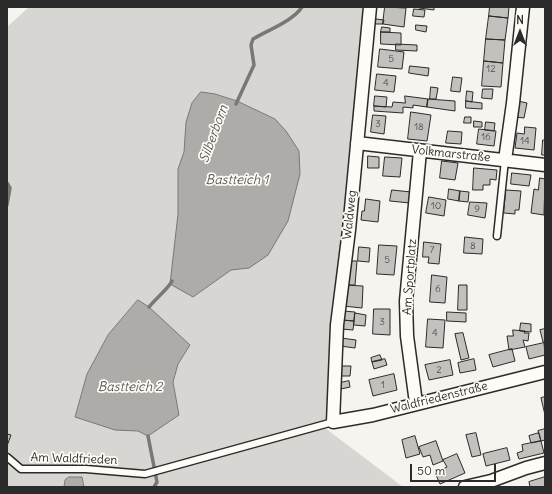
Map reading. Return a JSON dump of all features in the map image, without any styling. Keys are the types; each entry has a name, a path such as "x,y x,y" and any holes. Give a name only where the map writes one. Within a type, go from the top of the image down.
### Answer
{"street":[{"name":"Waldweg","path":"333,422 337,325 370,7"},
{"path":"505,160 513,103 523,7"},
{"name":"Volkmarstraße","path":"357,143 545,165"},
{"name":"Am Sportplatz","path":"416,403 407,336 406,301 420,151"},
{"name":"Waldfriedenstraße","path":"333,422 373,415 416,403 545,372"},
{"path":"465,487 492,481 526,468 545,463"}],"lane":[{"path":"497,236 505,160"},
{"name":"Am Waldfrieden","path":"7,457 21,469 86,469 147,473 160,471 206,456 333,422"}],"shaded area":[{"path":"29,7 368,7 352,159 332,324 325,428 403,487 84,487 82,477 65,480 64,487 7,487 7,27","holes":["215,94 237,101 275,119 249,268 231,269 193,297 178,214 178,169 184,152","108,335 190,345 178,364 173,382 179,415 148,435 138,431 75,417 87,374"]}],"water":[{"name":"Bastteich 1","path":"201,92 215,94 237,101 275,119 286,131 299,151 300,174 288,221 268,255 249,268 231,270 193,297 170,284 178,214 178,169 184,152 186,122 192,103"},
{"name":"Bastteich 2","path":"138,300 149,307 190,345 178,364 173,382 179,415 148,436 138,431 115,430 75,417 87,374 108,335"},
{"path":"69,477 82,477 84,487 64,487 65,480"}],"building":[{"path":"385,7 406,8 404,27 383,24"},
{"path":"434,7 434,10 419,8"},
{"path":"490,7 509,7 508,18 489,16"},
{"path":"414,9 425,10 424,17 413,16"},
{"path":"489,16 508,18 505,40 486,39"},
{"path":"376,19 384,20 383,24 375,24"},
{"path":"416,25 427,26 426,32 416,30"},
{"path":"382,27 390,28 390,32 381,32"},
{"path":"381,32 401,33 401,45 381,44"},
{"path":"486,39 505,40 503,63 484,61"},
{"path":"396,44 417,45 417,51 396,50"},
{"path":"380,49 404,52 402,69 378,67"},
{"path":"484,61 503,63 501,87 482,86"},
{"path":"410,66 429,68 428,76 409,73"},
{"path":"377,74 396,76 394,92 375,90"},
{"path":"453,77 462,78 460,92 451,91"},
{"path":"431,87 438,88 436,99 430,99"},
{"path":"483,89 493,89 492,99 482,98"},
{"path":"467,91 473,92 472,102 466,101"},
{"path":"375,96 387,97 386,107 374,106"},
{"path":"405,96 428,99 427,107 413,105 413,108 403,107 403,113 374,111 374,106 392,107 393,102 405,103"},
{"path":"428,99 455,101 455,111 427,107"},
{"path":"466,101 482,103 482,109 466,108"},
{"path":"518,101 527,103 524,118 516,117"},
{"path":"411,112 431,115 427,141 408,139"},
{"path":"373,115 386,116 384,134 371,132"},
{"path":"465,117 471,117 471,123 464,123"},
{"path":"474,121 482,122 482,127 474,127"},
{"path":"486,122 495,123 494,131 485,130"},
{"path":"525,127 536,128 534,150 515,148 517,133 524,134"},
{"path":"479,129 496,131 494,146 477,144"},
{"path":"448,131 462,132 461,144 446,143"},
{"path":"543,140 545,140 545,155 542,155"},
{"path":"368,156 379,157 379,168 368,168"},
{"path":"385,157 402,158 400,177 383,176"},
{"path":"442,161 458,163 455,180 440,178"},
{"path":"474,168 497,170 496,180 490,179 490,185 483,185 483,190 473,190"},
{"path":"512,173 531,175 529,186 511,184"},
{"path":"540,178 545,179 544,215 531,213 534,189 538,190"},
{"path":"449,189 460,191 459,201 448,199"},
{"path":"392,190 411,192 410,203 390,201"},
{"path":"506,190 521,191 519,210 515,210 515,214 504,213"},
{"path":"460,191 469,192 468,202 459,201"},
{"path":"429,197 446,200 444,216 426,213"},
{"path":"366,199 380,201 378,222 361,220"},
{"path":"470,202 487,203 485,218 468,215"},
{"path":"465,237 483,239 482,254 464,253"},
{"path":"424,242 441,244 439,264 428,263 429,257 423,257"},
{"path":"379,245 397,246 394,275 377,274"},
{"path":"359,247 370,248 369,262 358,261"},
{"path":"346,261 357,261 355,285 344,285"},
{"path":"432,275 447,277 445,303 430,302"},
{"path":"344,285 363,286 362,308 343,306"},
{"path":"459,285 467,285 467,310 458,310"},
{"path":"374,309 390,309 390,335 373,334"},
{"path":"343,311 355,312 354,321 342,320"},
{"path":"447,312 466,313 466,322 447,321"},
{"path":"355,313 366,315 365,326 354,325"},
{"path":"428,319 445,320 443,348 426,347"},
{"path":"342,320 354,321 353,330 341,329"},
{"path":"521,323 531,324 531,332 520,331"},
{"path":"545,329 545,342 543,342 540,330"},
{"path":"513,330 525,331 524,333 529,333 528,341 523,340 525,347 509,350 507,336 513,336"},
{"path":"463,333 469,358 461,360 455,334"},
{"path":"341,338 356,340 355,348 340,346"},
{"path":"544,343 545,355 529,359 526,347"},
{"path":"512,349 515,361 493,367 489,355"},
{"path":"380,355 382,360 372,362 371,358"},
{"path":"385,359 387,365 374,369 372,362"},
{"path":"474,359 476,370 460,373 458,363"},
{"path":"450,360 453,375 429,380 425,365"},
{"path":"340,366 351,366 350,376 340,376"},
{"path":"394,374 397,390 373,396 369,380"},
{"path":"349,381 350,387 341,389 340,383"},
{"path":"545,397 545,415 541,398"},
{"path":"545,429 545,440 541,441 538,431"},
{"path":"476,433 481,455 472,457 466,435"},
{"path":"539,433 541,441 531,443 529,436"},
{"path":"7,434 11,435 7,446"},
{"path":"415,436 420,454 406,458 402,440"},
{"path":"436,441 443,461 433,465 430,455 423,457 419,447"},
{"path":"541,441 544,453 519,459 517,453 523,451 522,445"},
{"path":"507,448 510,460 486,466 483,454"},
{"path":"457,454 465,473 440,484 435,473 447,467 443,460"},
{"path":"545,477 545,487 530,487 529,482"}],"waterway":[{"name":"Silberborn","path":"236,104 254,65 251,45 253,39 293,17 302,7"},
{"path":"7,183 10,188 7,205"},
{"name":"Silberborn","path":"149,307 172,281"},
{"name":"Silberborn","path":"148,436 157,482 154,487"}]}
